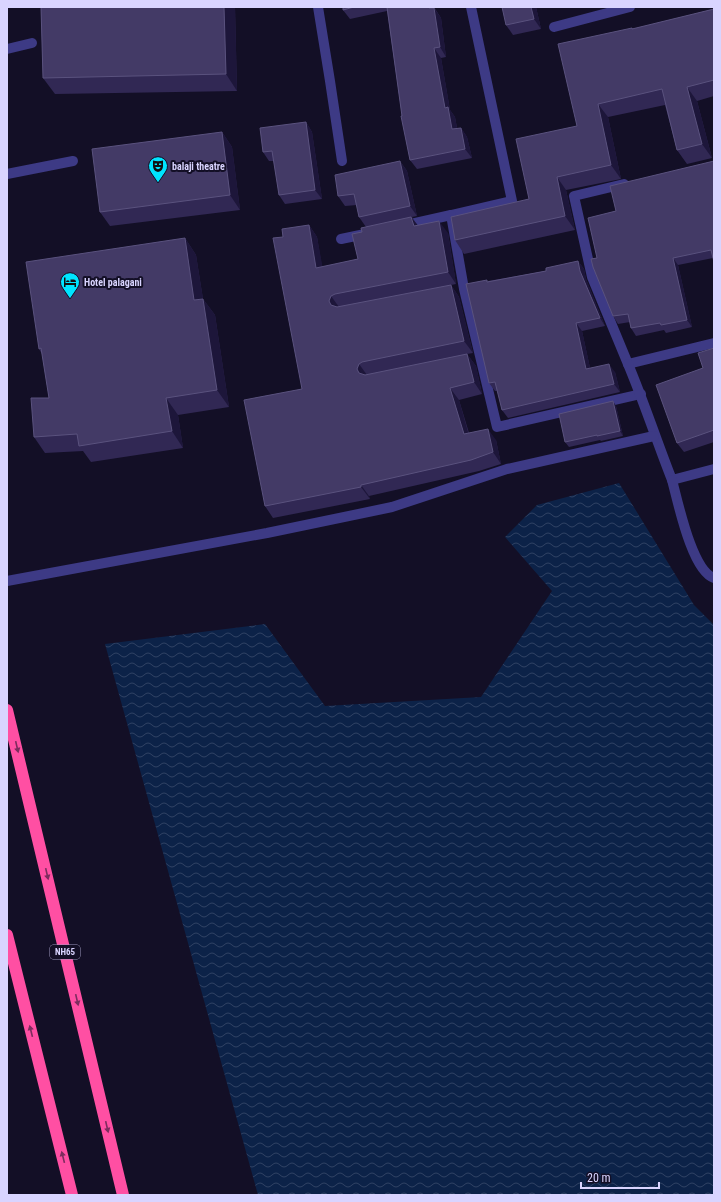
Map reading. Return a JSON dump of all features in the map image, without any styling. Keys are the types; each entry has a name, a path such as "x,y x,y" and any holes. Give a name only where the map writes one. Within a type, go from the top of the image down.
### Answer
{"highway":[{"name":"NH65","path":"7,710 123,1195"},
{"path":"7,935 72,1195"}],"street":[{"path":"318,7 342,161"},
{"path":"392,228 512,201 472,7"},
{"path":"554,27 630,7"},
{"path":"7,49 32,43"},
{"path":"7,174 73,161"},
{"path":"633,182 574,196 592,278 641,394 654,436 672,480 691,547 702,567 714,578"},
{"path":"451,215 460,290 476,359 497,427 641,394"},
{"path":"341,239 378,231"},
{"path":"628,364 714,343"},
{"path":"7,580 267,533 392,507 507,469 654,436"},
{"path":"672,480 714,469"}],"water":[{"path":"619,483 694,605 714,625 714,1195 258,1195 105,644 265,624 325,706 481,697 552,591 505,537 537,505"}],"building":[{"path":"41,7 224,7 226,74 43,78"},
{"path":"343,7 354,7 343,10"},
{"path":"387,7 434,8 440,47 434,48 445,108 448,107 452,129 461,128 465,149 410,160 401,116"},
{"path":"502,7 531,7 534,19 506,25"},
{"path":"714,9 714,80 687,87 702,144 677,150 662,89 598,104 611,165 557,177 565,216 455,240 451,217 529,199 516,139 577,126 558,44 632,29"},
{"path":"306,122 315,190 279,195 272,151 263,152 260,128"},
{"path":"222,132 230,195 100,212 92,149"},
{"path":"400,161 410,206 359,217 354,194 338,196 335,175"},
{"path":"714,161 714,262 711,250 673,258 687,320 661,325 660,323 631,328 628,314 613,316 593,267 591,259 597,258 588,218 616,211 610,186"},
{"path":"411,217 414,226 439,221 448,272 335,294 331,296 329,301 331,305 337,307 451,285 464,341 362,362 359,364 357,369 359,373 365,375 467,354 474,382 450,388 464,434 488,429 493,452 471,460 361,485 361,487 265,506 244,400 302,389 273,238 283,237 282,229 309,225 316,268 358,259 352,234 362,232 361,228"},
{"path":"185,238 194,300 203,299 217,390 166,398 172,431 79,446 77,434 34,437 31,398 49,398 41,348 39,349 26,262"},
{"path":"578,261 580,271 600,318 576,323 586,369 609,364 614,384 502,410 495,382 489,383 466,284 487,280 487,282 546,271 546,268"},
{"path":"714,348 714,430 677,443 656,385 703,368 698,353"},
{"path":"613,401 620,431 565,442 559,414"}],"place":[{"name":"balaji theatre","path":"158,183"},
{"name":"Hotel palagani","path":"70,299"}]}
